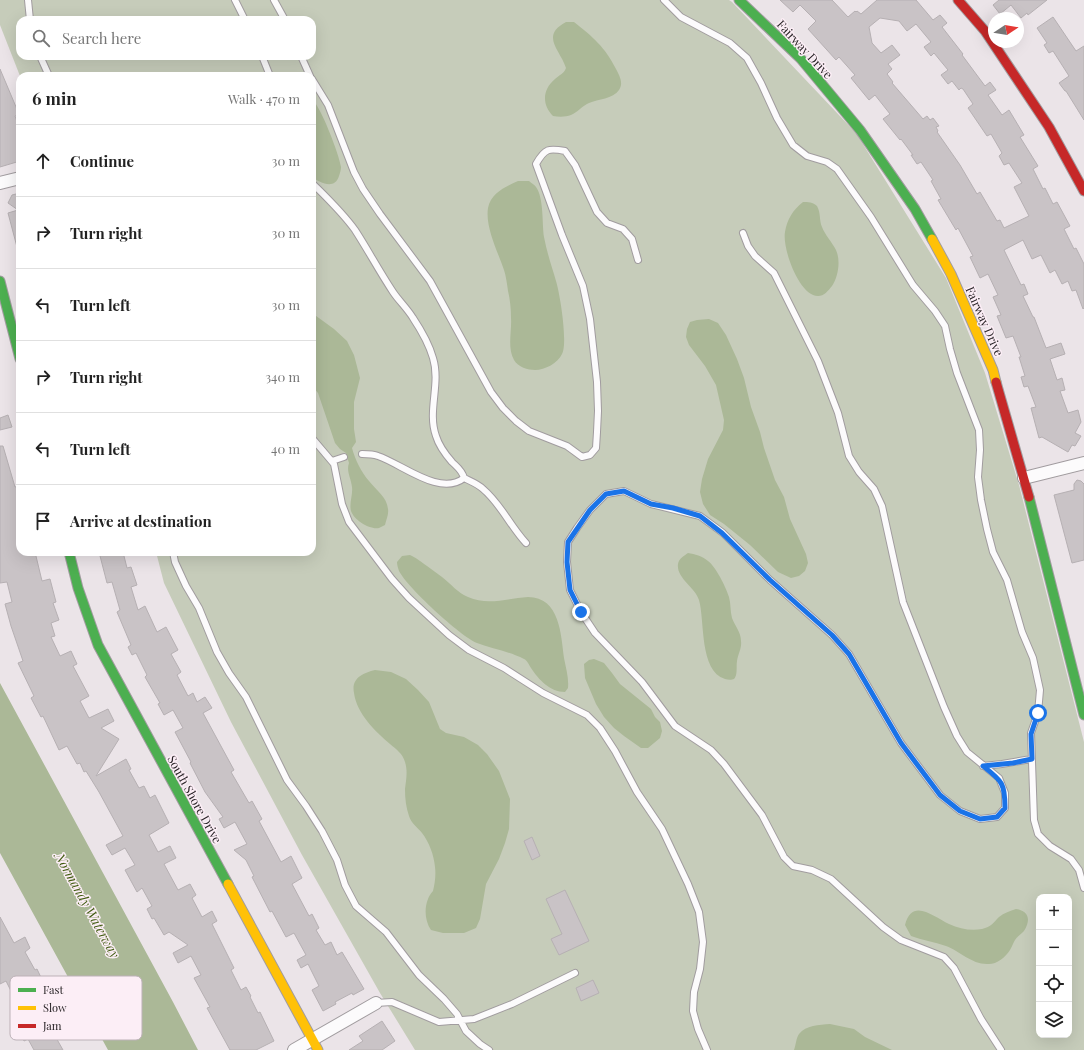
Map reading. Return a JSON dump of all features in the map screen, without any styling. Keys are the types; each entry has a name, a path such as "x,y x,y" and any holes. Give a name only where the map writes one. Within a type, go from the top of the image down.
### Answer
{"street":[{"name":"Fairway Drive","path":"739,0 801,59 860,130 915,209 951,274 993,370 1024,478 1084,715"},
{"path":"958,0 984,31 1049,127 1084,191"},
{"path":"0,183 16,179"},
{"path":"0,281 16,343"},
{"path":"1024,478 1084,463"},
{"name":"South Shore Drive","path":"70,556 78,588 98,645 315,1045"},
{"path":"294,1050 315,1045 376,1003"}],"lane":[{"path":"28,0 30,16"},
{"path":"235,0 243,16"},
{"path":"274,0 283,16"},
{"path":"664,0 680,17 730,43 747,58 777,118 793,145 807,156 827,162 837,169 871,217 913,285 935,310 945,326 957,373 979,430 980,450 978,477 988,535 993,552 1007,580 1022,632 1033,658 1040,690 1038,713 1031,734 1034,820 1038,834 1050,846 1071,859 1079,870 1084,888"},
{"path":"42,60 47,72"},
{"path":"264,60 268,72"},
{"path":"303,60 308,72"},
{"path":"316,86 328,105 354,172 380,214 430,280 491,392 503,408 530,432 567,446 582,457 590,455 596,448 597,432 597,382 590,319 582,286 536,164 542,154 552,148 566,151 575,165 597,212 607,223 623,229 632,239 638,260"},
{"path":"316,186 340,210 354,229 394,294 413,317 425,338 434,360 436,380 432,420 435,436 442,450 453,463 463,471 464,478"},
{"path":"743,233 748,246 755,256 774,273 818,361 838,413 849,456 859,472 874,489 882,506 903,602 936,687 957,736 967,752 999,778 1005,792 1005,808 997,817 980,819 960,811 940,795 901,743 849,654 832,635 770,580 722,533 700,516 673,508 651,504 624,491 606,494 590,510 568,542 567,562 570,590 581,612 595,633 642,682 675,726 710,750 724,764 762,815 784,857 793,866 812,870 831,879 868,915 901,940 944,957 954,968 981,1019 1001,1050"},
{"path":"316,443 334,464 342,504 349,522 392,579 409,598 449,635 469,650 504,668 543,693 587,716 600,728 615,751 637,792 666,836 699,912 703,942 700,968 694,992 693,1011 698,1029 707,1050"},
{"path":"362,454 376,455 391,461 426,480 444,484 459,482 464,478"},
{"path":"332,461 344,457"},
{"path":"464,478 483,488 502,509 517,533 526,543"},
{"path":"174,556 175,562 198,608 217,652 229,673 246,697 287,780 322,831 337,860 345,885 356,906 371,921 386,932 419,974 457,1014 466,1032 489,1050"},
{"path":"983,766 1013,763 1032,759"},
{"path":"376,1003 392,1002 439,1022 474,1019 512,1004 575,973"}],"shaded area":[{"path":"0,0 729,0 856,133 946,278 985,373 1019,485 1084,742 1084,1050 415,1050 380,993 302,855 231,722 164,583 157,556 316,556 316,72 18,72 0,25"}],"water":[{"path":"566,22 574,22 603,48 617,71 621,85 619,90 613,95 589,103 571,115 553,116 549,112 545,102 546,93 551,83 563,73 566,68 553,38 554,32 558,27"},
{"path":"316,104 329,131 341,167 337,180 334,183 327,184 316,179"},
{"path":"518,181 529,181 539,192 542,204 544,237 558,287 563,318 564,348 562,354 554,363 539,370 523,368 514,360 512,355 510,345 510,301 504,270 488,223 488,208 492,198 499,191"},
{"path":"803,202 809,202 817,206 822,227 838,254 839,264 836,278 829,290 820,296 811,294 798,280 786,249 785,232 787,223 796,208"},
{"path":"316,316 347,341 354,355 360,378 354,402 354,429 356,442 352,448 363,474 386,501 388,513 385,525 379,528 363,524 355,518 351,511 350,505 352,487 348,472 349,463 346,453 335,443 316,391"},
{"path":"709,319 718,323 726,335 737,359 775,480 784,497 790,519 806,554 808,563 805,571 799,576 791,578 778,572 750,545 710,515 703,504 700,492 702,479 708,459 723,430 724,420 716,385 705,366 689,345 686,337 690,322"},
{"path":"688,553 706,559 711,564 728,593 732,618 741,638 741,646 734,679 725,679 717,674 711,666 707,656 704,644 699,600 678,569 679,560"},
{"path":"410,555 442,577 458,591 476,600 498,601 528,597 539,599 547,603 553,610 560,629 568,681 568,688 565,692 554,690 545,684 527,661 512,654 469,639 447,621 412,588 399,571 397,562 402,556"},
{"path":"594,659 604,663 620,684 651,709 655,717 660,722 662,731 660,738 648,748 641,748 614,728 604,717 596,704 585,678 584,664 589,660"},
{"path":"375,670 391,672 406,679 429,702 440,729 446,733 464,737 478,745 487,754 499,771 510,799 509,829 499,859 486,884 480,919 476,928 464,933 443,933 431,930 427,923 426,907 428,898 433,891 435,873 434,862 427,840 411,821 408,813 405,796 407,772 406,765 399,752 378,734 368,722 359,708 354,693 354,684 356,680 362,675"},
{"name":"Normandy Waterway","path":"0,683 198,1050 108,1050 103,1040 142,1040 142,976 67,976 0,853"},
{"path":"1016,909 1026,914 1028,917 1028,923 1024,931 1015,940 1006,956 997,962 990,964 976,962 946,946 911,936 905,925 908,917 913,912 924,911 957,927 978,930 990,926 1003,914"},
{"path":"830,1024 854,1029 865,1037 892,1050 794,1050 797,1037 802,1031 813,1026"}],"building":[{"path":"780,0 832,0 848,17 855,11 861,14 877,0 916,0 933,20 940,15 947,23 942,27 963,54 962,55 985,86 990,82 996,90 988,95 1002,115 1009,110 1024,135 1020,137 1038,166 1033,169 1043,189 1045,188 1053,204 1057,202 1070,226 1064,229 1074,249 1076,248 1084,264 1083,309 1076,290 1072,291 1068,281 1062,284 1055,270 1050,273 1041,255 1032,259 1023,240 1004,250 1021,285 1024,284 1028,294 1023,296 1034,317 1046,348 1061,343 1065,354 1050,359 1057,380 1062,378 1065,390 1060,391 1068,413 1078,410 1081,422 1075,433 1081,436 1075,446 1072,445 1068,452 1042,437 1039,438 1031,408 1036,407 1028,386 1024,387 1021,377 1025,376 1019,357 1021,357 1013,336 1006,338 997,316 1001,315 993,297 998,295 988,274 980,278 970,257 973,256 958,228 956,230 938,200 941,199 931,181 933,180 921,162 917,164 911,155 913,155 901,139 900,140 883,119 890,114 875,95 869,100 851,78 855,75 839,57 836,60 808,29 816,21 800,5 793,12","holes":["880,18 899,21 907,31 916,24 931,42 924,47 931,56 934,53 948,70 941,75 948,84 952,81 959,90 961,88 963,89 973,104 968,108 987,136 991,134 1002,153 999,156 1004,165 1009,163 1022,183 1014,187 1029,216 1004,228 1000,220 997,221 980,192 977,194 960,165 937,132 936,127 939,126 933,118 930,120 927,116 923,119 892,83 893,82 887,74 892,69 888,64 900,55 892,45 881,53 872,43 869,27"]},
{"path":"999,0 1047,0 1028,15 1027,13 1024,16 1024,12 1016,12 1011,5 1002,12 998,12 993,5"},
{"path":"1053,17 1076,51 1084,46 1084,120 1066,91 1059,83 1069,76 1053,51 1049,53 1044,45 1047,43 1037,28"},
{"path":"0,69 16,107 16,162 0,167"},
{"path":"16,194 16,209 8,203 12,195"},
{"path":"16,211 16,243 8,213"},
{"path":"8,415 12,427 0,430 0,418"},
{"path":"0,446 3,446 16,487 16,556 36,556 42,581 50,579 56,602 53,603 59,620 51,623 55,636 51,637 60,656 71,651 77,664 73,666 89,696 80,701 89,718 108,709 114,721 101,728 119,739 96,776 126,759 131,769 129,770 139,788 144,786 150,798 155,795 169,823 149,835 158,852 170,846 176,858 164,864 178,890 190,884 196,895 192,898 202,917 212,911 217,921 212,924 234,968 231,970 241,990 246,987 258,1013 260,1012 274,1041 256,1050 230,1050 207,1008 210,1007 194,978 201,975 191,956 178,963 173,953 188,945 169,932 164,935 154,918 152,919 147,909 152,906 142,888 137,892 125,870 135,865 125,848 112,855 106,845 123,836 86,771 84,772 80,763 77,764 67,746 59,750 43,716 41,717 31,698 34,696 18,663 23,661 5,604 12,602 7,582 0,583"},
{"path":"1077,480 1084,484 1084,560 1072,563 1054,495 1074,490 1074,484"},
{"path":"100,556 124,556 127,568 131,567 137,585 131,587 138,610 145,606 157,632 166,627 178,650 171,654 181,672 177,675 188,696 193,693 197,702 205,697 212,708 203,713 234,770 231,772 249,803 252,801 262,819 259,821 281,862 291,856 302,878 292,884 309,916 312,914 319,928 316,930 325,945 331,942 337,955 342,952 364,989 353,995 352,993 335,1002 336,1004 323,1011 312,990 319,986 308,964 301,968 297,960 306,955 294,933 286,937 272,911 270,912 252,877 254,876 246,860 234,850 247,844 235,822 224,828 219,819 223,817 205,792 175,732 183,728 173,710 164,715 158,704 160,703 145,677 147,675 136,653 132,655 128,647 131,645 117,612 120,610 112,582 107,583"},
{"path":"532,837 540,856 532,860 524,841"},
{"path":"565,890 589,941 559,955 551,939 562,934 546,899"},
{"path":"0,917 14,943 25,937 30,948 25,952 35,970 37,969 40,976 10,976 10,989 6,981 0,984"},
{"path":"593,980 599,993 581,1001 576,988"},
{"path":"382,1021 395,1041 382,1050 349,1050 363,1041 359,1036"},
{"path":"29,1040 57,1040 63,1050 34,1050"}],"traffic: fast":[{"path":"739,0 801,59 860,130 915,209 932,239"},
{"path":"0,281 16,343"},
{"path":"1029,497 1084,715"},
{"path":"70,556 78,588 98,645 228,884"}],"traffic: slow":[{"path":"932,239 951,274 993,370 996,382"},
{"path":"228,884 318,1050"}],"traffic: jam":[{"path":"958,0 985,31 1049,127 1084,191"},
{"path":"996,382 1029,497"}],"route":[{"path":"581,612 570,590 567,562 568,542 590,510 606,494 624,491 651,504 673,508 700,516 722,533 770,580 832,635 849,654 870,687 901,743 922,773 940,795 960,811 980,819 997,817 1005,808 1005,792 999,778 983,766 1013,763 1032,759 1031,734 1038,713"}]}
